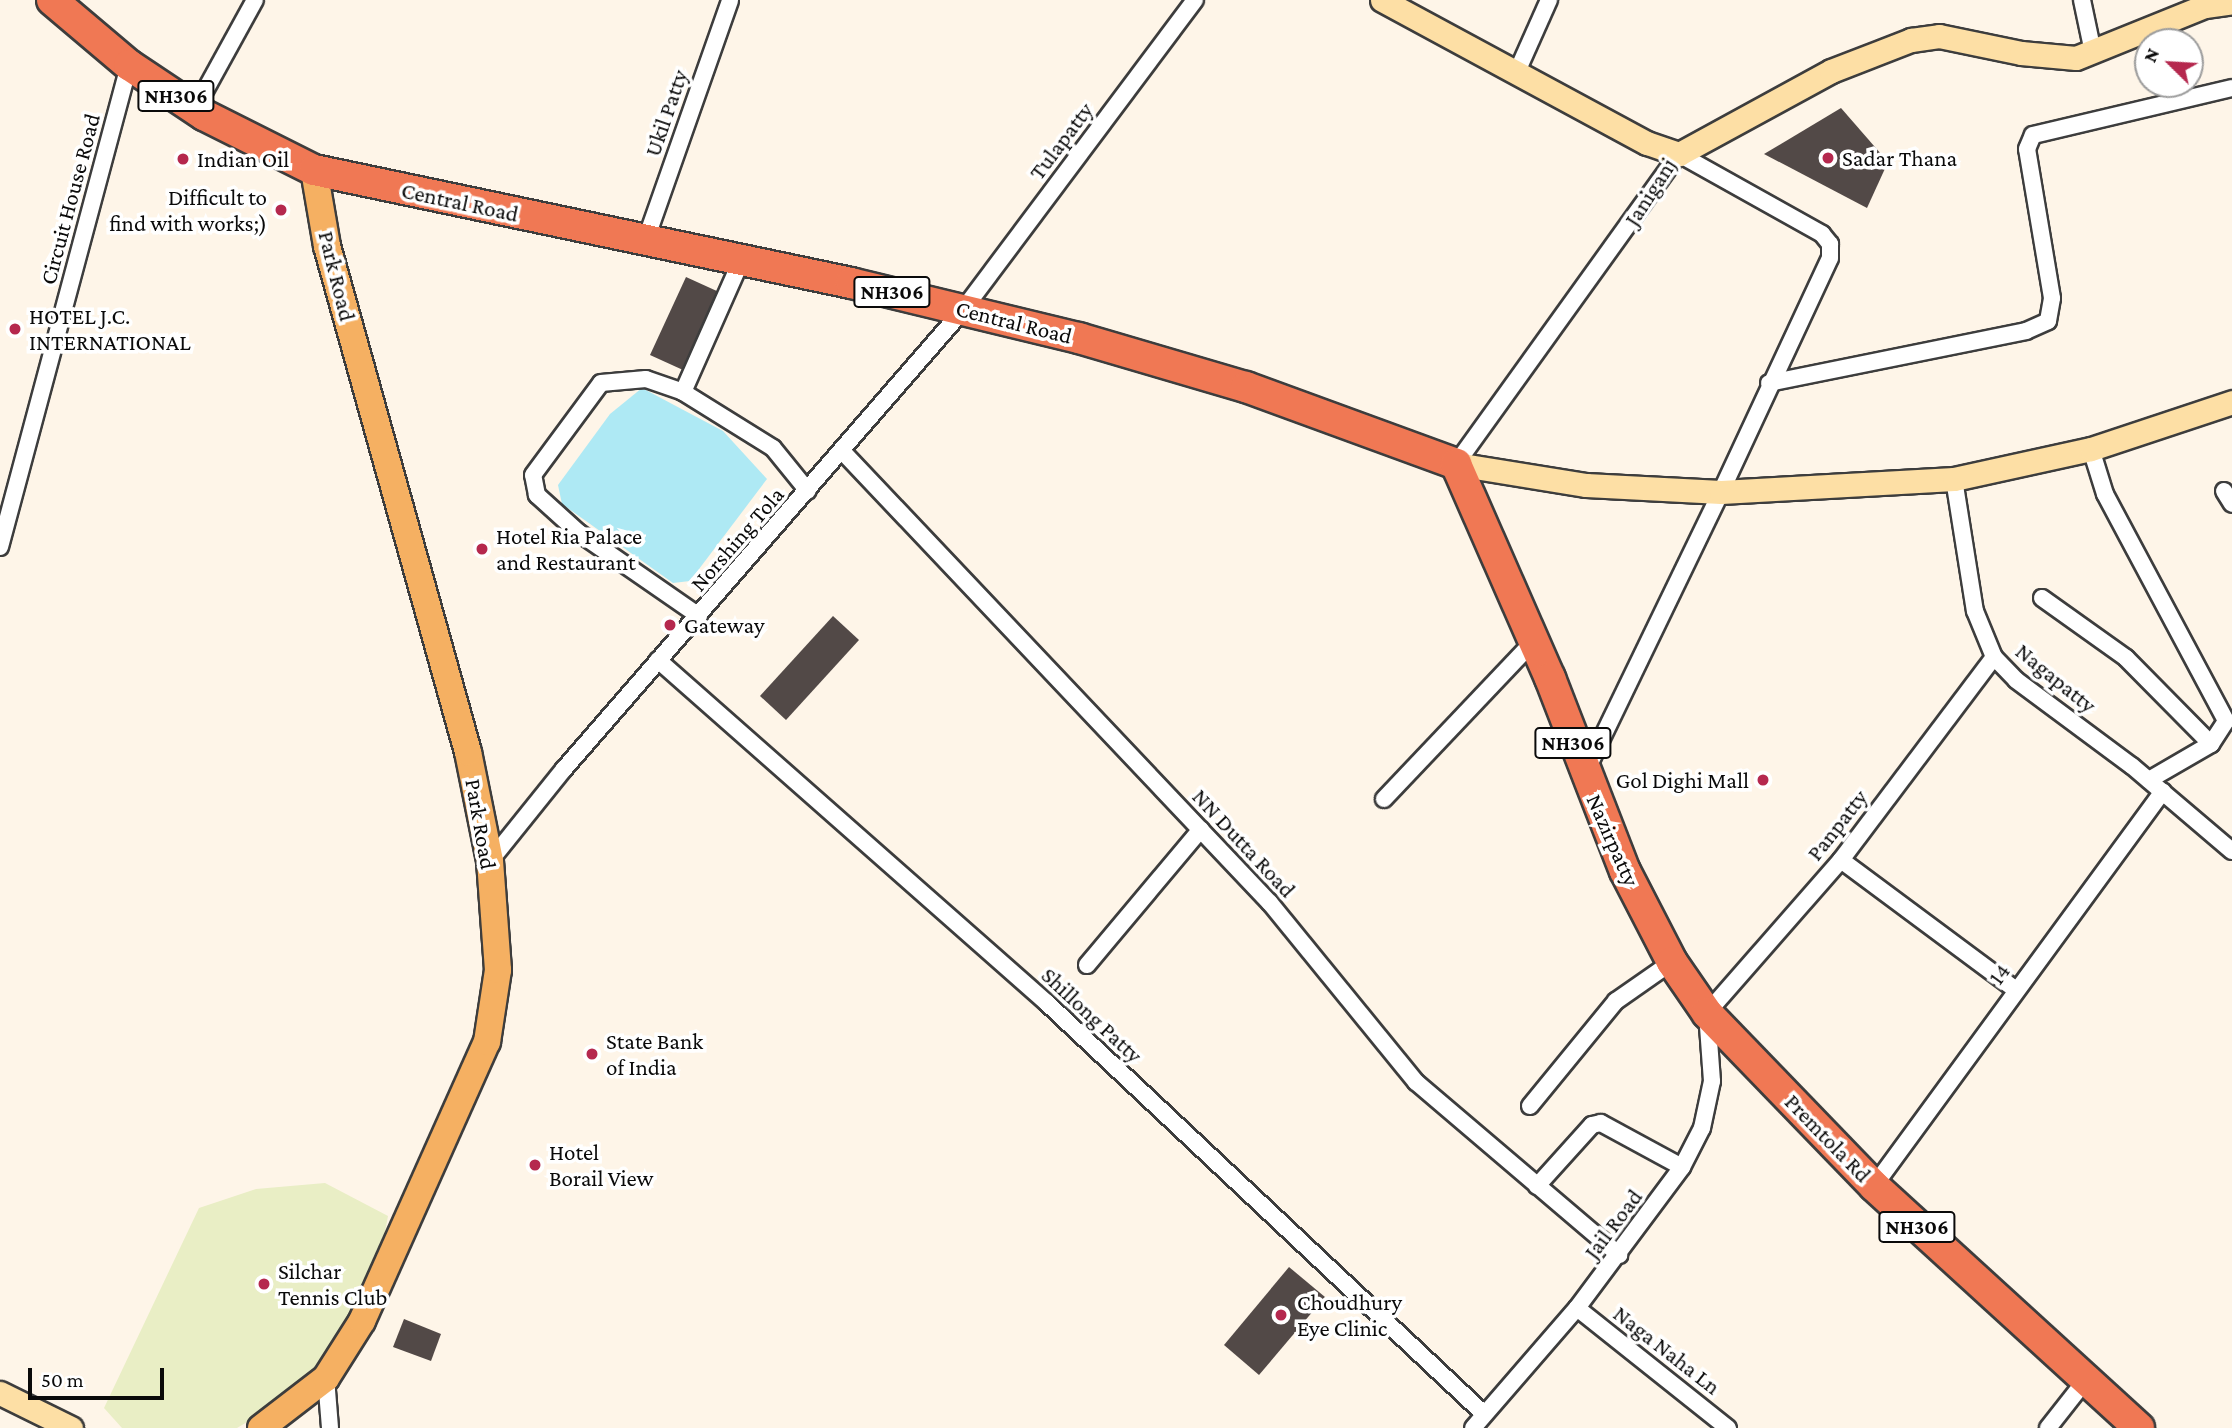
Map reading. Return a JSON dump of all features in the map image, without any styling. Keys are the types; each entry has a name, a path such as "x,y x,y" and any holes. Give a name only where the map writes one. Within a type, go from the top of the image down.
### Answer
{"highway":[{"name":"NH306","path":"52,0 130,65 195,108 248,141 314,170"},
{"name":"Central Road","path":"314,170 963,310 1178,365 1456,464"},
{"name":"Nazirpatty","path":"1456,464 1535,640 1584,773 1625,871 1672,962 1707,1013"},
{"name":"Premtola Rd","path":"1707,1013 1874,1186 2139,1428"}],"main road":[{"name":"Park Road","path":"261,1428 326,1378 362,1321 487,1042 498,970 490,861 468,752 327,246 314,170"}],"street":[{"path":"195,108 255,0"},
{"name":"Ukil Patty","path":"645,242 730,0"},
{"name":"Tulapatty","path":"963,310 1195,0"},
{"name":"Janiganj","path":"1382,0 1647,143 1679,154 1456,464"},
{"path":"1516,74 1549,0"},
{"path":"2082,0 2093,52"},
{"path":"1679,154 1831,71 1911,40 1939,36 2067,58 2093,52 2229,1"},
{"name":"Circuit House Road","path":"0,547 130,65"},
{"path":"1769,383 2026,331 2048,321 2052,298 2027,149 2033,135 2232,88"},
{"path":"1584,773 1721,492 1769,383 1830,258 1830,244 1822,234 1679,154"},
{"path":"684,392 741,261"},
{"name":"Norshing Tola","path":"490,861 658,660 843,452 963,310"},
{"path":"699,616 579,533 537,495 533,475 601,383 646,379 684,392 774,448 808,491"},
{"path":"1456,464 1586,485 1721,492 1954,479 2091,450 2232,402"},
{"path":"2091,450 2105,494 2222,710 2224,728 2211,744 2149,780"},
{"name":"NN Dutta Road","path":"843,452 1201,829 1303,942 1416,1082 1619,1255"},
{"name":"Nagapatty","path":"1954,479 1975,611 1994,657 2016,680 2163,791 2232,851"},
{"path":"2042,598 2126,658 2211,744"},
{"path":"1384,799 1535,640"},
{"name":"Panpatty","path":"1707,1013 1841,860 1994,657"},
{"name":"Shillong Patty","path":"658,660 1047,1003 1484,1414"},
{"name":"14","path":"1874,1186 2163,791"},
{"path":"1087,965 1201,829"},
{"path":"1841,860 2015,990"},
{"path":"1530,1105 1616,1001 1672,962"},
{"name":"Jail Road","path":"1473,1428 1577,1308 1682,1167 1702,1128 1712,1081 1707,1013"},
{"path":"1537,1186 1592,1125 1601,1123 1682,1167"},
{"name":"Naga Naha Ln","path":"1577,1308 1728,1428"},
{"path":"326,1378 330,1428"},
{"path":"2048,1428 2085,1381"},
{"path":"0,1393 71,1428"}],"green space":[{"name":"Silchar Tennis Club","path":"325,1183 388,1216 380,1258 339,1349 289,1397 237,1428 122,1428 104,1408 199,1208 256,1189"}],"water":[{"path":"642,388 723,431 767,479 690,581 673,583 562,504 558,485 610,414"}],"building":[{"name":"Sadar Thana","path":"1841,108 1888,162 1867,208 1764,154"},
{"path":"686,277 719,292 683,370 650,355"},
{"path":"833,616 859,640 786,720 760,696"},
{"path":"1289,1267 1325,1297 1259,1375 1224,1345"},
{"path":"404,1319 441,1334 431,1361 393,1347"}],"place":[{"name":"Sadar Thana","path":"1828,158"},
{"name":"Indian Oil","path":"183,159"},
{"name":"Difficult to find with works;)","path":"281,210"},
{"name":"HOTEL J.C. INTERNATIONAL","path":"15,329"},
{"name":"Hotel Ria Palace and Restaurant","path":"482,549"},
{"name":"Gateway","path":"670,625"},
{"name":"Gol Dighi Mall","path":"1763,780"},
{"name":"State Bank of India","path":"592,1054"},
{"name":"Hotel Borail View","path":"535,1165"},
{"name":"Silchar Tennis Club","path":"264,1284"},
{"name":"Choudhury Eye Clinic","path":"1281,1315"}]}
